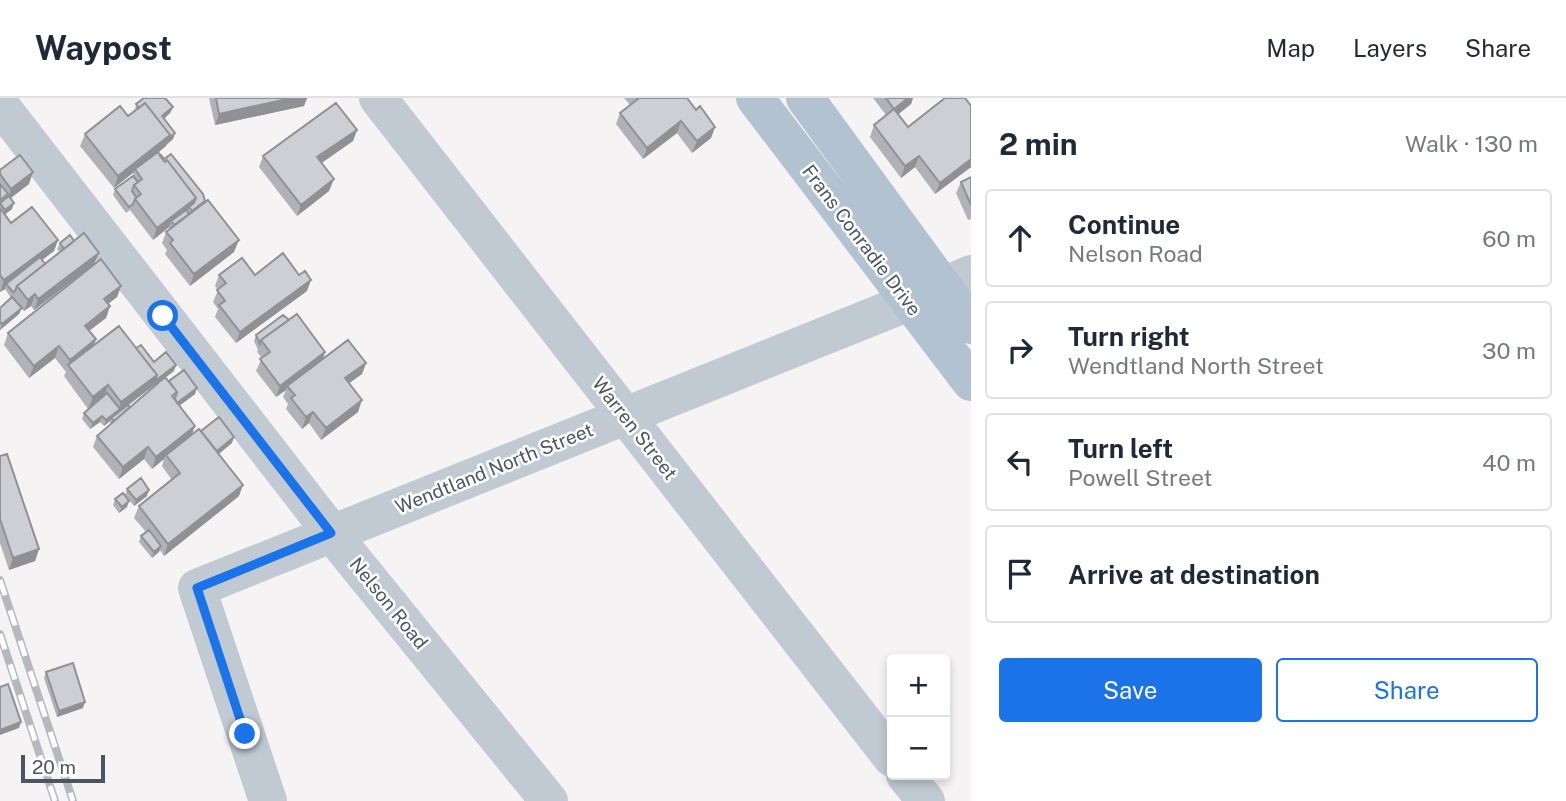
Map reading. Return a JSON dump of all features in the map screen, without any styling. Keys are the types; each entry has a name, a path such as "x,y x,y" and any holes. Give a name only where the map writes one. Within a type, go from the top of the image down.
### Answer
{"main road":[{"name":"Frans Conradie Drive","path":"755,98 940,288 971,325"},
{"name":"Frans Conradie Drive","path":"805,98 940,288 971,382"}],"street":[{"name":"Warren Street","path":"378,98 887,752"},
{"name":"Nelson Road","path":"0,105 331,533 549,801"},
{"name":"Wendtland North Street","path":"268,801 197,588 940,288"},
{"path":"909,780 926,801"}],"building":[{"path":"144,98 165,98 173,107 162,116 175,133 169,138 170,135 145,103 139,108 136,104"},
{"path":"216,98 292,98 219,114"},
{"path":"637,98 687,98 696,110 700,106 715,127 697,141 681,121 647,148 620,113"},
{"path":"886,98 908,98 894,109"},
{"path":"945,98 965,98 971,106 971,159 940,183 919,156 905,166 874,125 894,109 908,127"},
{"path":"145,103 170,135 118,176 85,134 120,106 128,116"},
{"path":"336,103 357,130 317,157 334,179 301,205 263,156"},
{"path":"158,152 196,198 157,228 135,199 141,194 134,185 142,179 135,169"},
{"path":"171,154 203,194 205,201 192,211 189,207 196,198 167,160 165,162 160,156 164,159"},
{"path":"20,155 33,172 11,189 0,170"},
{"path":"133,176 138,182 132,191 136,197 129,207 115,189"},
{"path":"971,177 971,205 961,182"},
{"path":"0,184 8,194 0,200"},
{"path":"9,196 14,203 5,210 0,203"},
{"path":"208,200 239,240 194,274 170,243 173,240 166,232"},
{"path":"32,207 58,240 4,280 0,275 0,208 11,223"},
{"path":"186,210 189,214 174,225 171,221"},
{"path":"84,233 99,253 38,299 35,294 28,300 17,286"},
{"path":"70,235 74,241 64,249 60,243"},
{"path":"283,253 299,275 305,271 311,280 240,332 219,305 225,301 217,290 226,283 219,275 242,258 255,275"},
{"path":"40,257 45,264 13,292 6,284"},
{"path":"101,259 121,286 104,299 110,306 85,326 96,339 70,360 59,346 34,366 8,333"},
{"path":"12,297 22,308 2,324 0,308"},
{"path":"297,314 325,352 280,386 260,359 270,352 261,340"},
{"path":"283,315 289,320 261,340 260,344 256,335"},
{"path":"119,326 157,375 121,402 108,385 93,397 68,365"},
{"path":"348,340 366,363 345,378 362,400 326,428 313,412 306,417 291,398 295,395 287,386"},
{"path":"141,345 154,362 166,352 176,365 155,381 157,375 136,348"},
{"path":"184,370 197,388 177,403 177,392 169,381"},
{"path":"165,377 177,392 172,396 195,426 156,457 148,447 123,467 97,436"},
{"path":"107,393 120,409 106,420 102,416 93,423 84,413"},
{"path":"128,405 130,407 114,421 111,418"},
{"path":"219,417 234,437 217,451 201,431"},
{"path":"199,429 243,485 168,544 139,506 180,473 166,455"},
{"path":"7,454 39,549 13,558 0,519 0,456"},
{"path":"141,478 149,490 136,500 127,489"},
{"path":"123,493 129,501 122,507 115,499"},
{"path":"149,530 161,546 154,552 141,536"},
{"path":"73,663 85,702 59,711 46,672"},
{"path":"8,684 21,722 0,730 0,687"}],"railway":[{"path":"0,580 73,801"},
{"path":"0,634 55,801"}],"route":[{"path":"163,316 331,533 197,588 245,734"}]}
